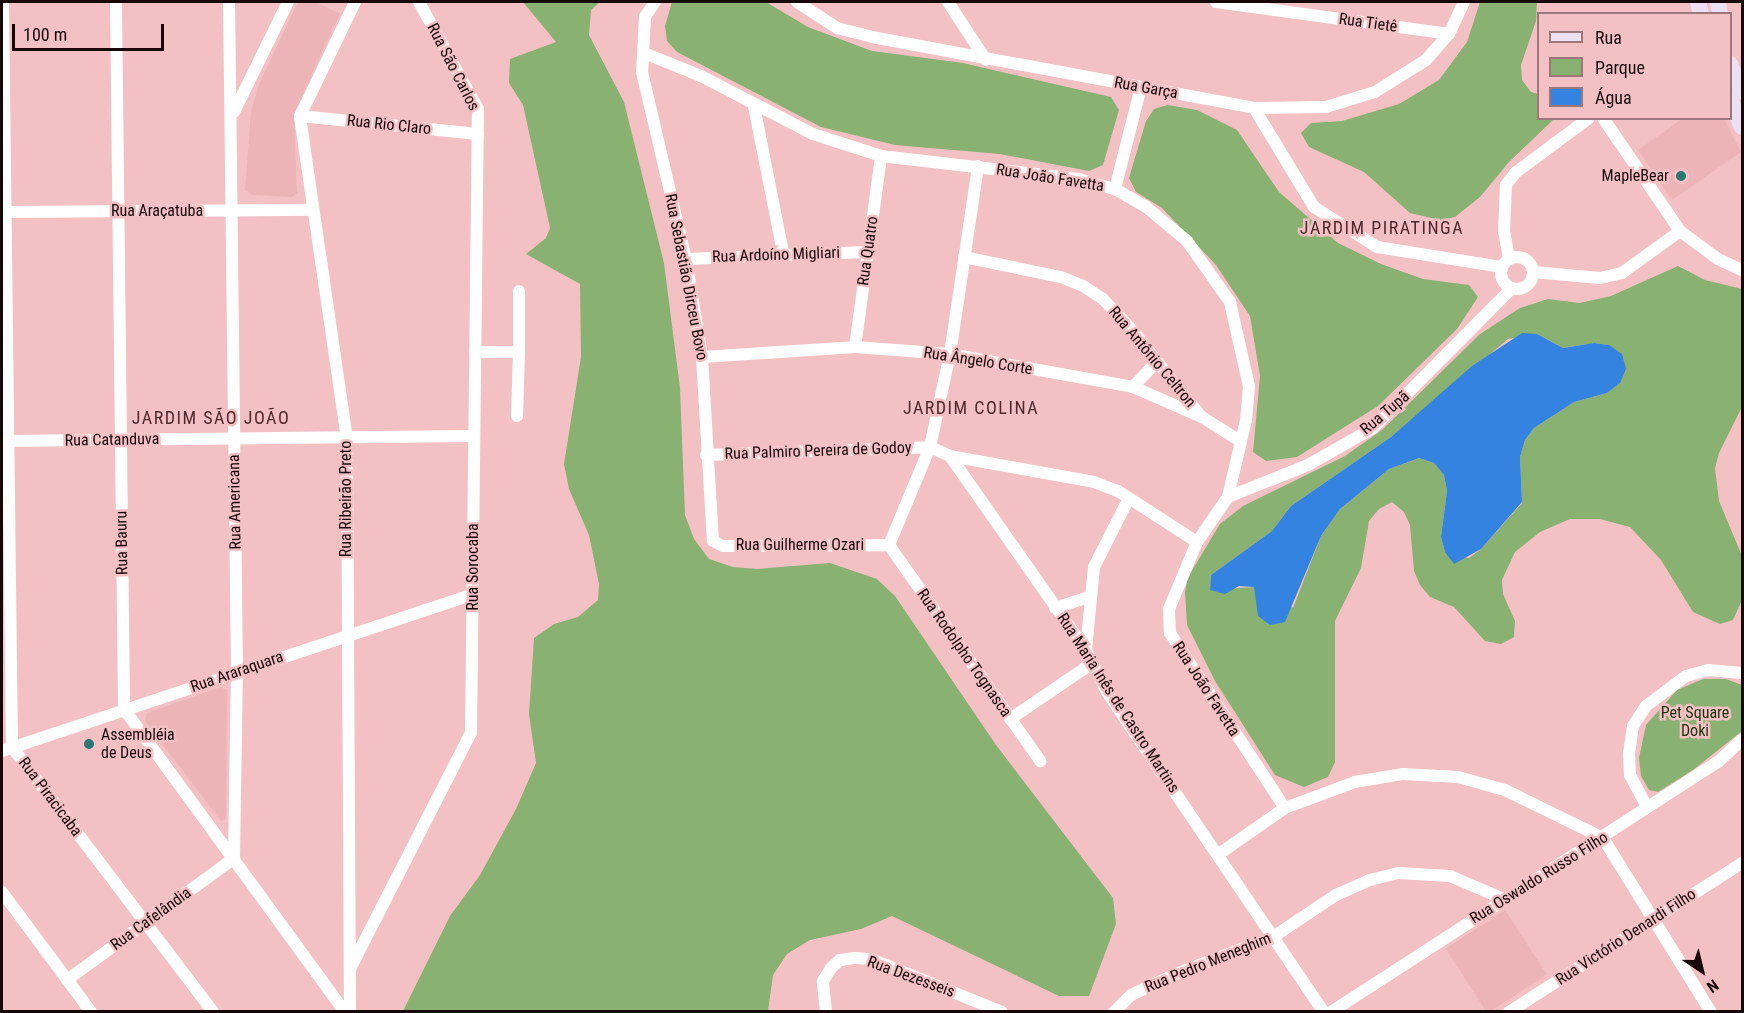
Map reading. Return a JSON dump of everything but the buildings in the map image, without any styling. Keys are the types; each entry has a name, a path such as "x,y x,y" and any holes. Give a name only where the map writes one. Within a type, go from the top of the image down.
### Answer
{"street":[{"name":"Rua Piracicaba","path":"3,2 7,749 213,1011"},
{"name":"Rua Bauru","path":"116,2 124,709"},
{"name":"Rua Americana","path":"229,2 237,674 234,858"},
{"path":"232,116 288,2"},
{"path":"300,116 355,2"},
{"name":"Rua São Carlos","path":"419,2 478,109 478,134"},
{"name":"Rua Sebastião Dirceu Bovo","path":"655,2 645,17 642,72 686,259 702,357 706,455 713,541"},
{"name":"Rua Garça","path":"797,2 837,28 986,60 1254,108 1326,106 1375,92 1426,60 1449,34 1464,2"},
{"path":"948,2 986,60"},
{"name":"Rua Tietê","path":"1216,2 1449,34"},
{"name":"Rua João Favetta","path":"644,53 701,76 754,106 813,134 881,156 1079,179 1115,189 1146,206 1186,241 1230,302 1249,386 1228,497 1197,542 1169,609 1170,633 1285,808"},
{"path":"1732,66 1743,92"},
{"path":"1115,189 1141,87"},
{"path":"1732,100 1743,127"},
{"path":"754,106 783,253"},
{"path":"1254,108 1314,207 1377,246 1505,263 1524,259 1533,272"},
{"name":"Rua Rio Claro","path":"300,116 478,134"},
{"name":"Rua Ribeirão Preto","path":"300,116 347,440 350,1011"},
{"path":"1533,272 1527,285 1512,288 1501,277 1505,263 1506,185 1515,173 1586,120"},
{"path":"1604,120 1680,231 1718,259 1743,270"},
{"name":"Rua Sorocaba","path":"350,970 471,733 478,134"},
{"name":"Rua Quatro","path":"855,347 881,156"},
{"name":"Rua Palmiro Pereira de Godoy","path":"930,447 950,354 978,166"},
{"name":"Rua Araçatuba","path":"3,212 313,210"},
{"path":"1533,272 1600,278 1622,273 1680,231"},
{"name":"Rua Ardoíno Migliari","path":"686,259 783,253 867,252"},
{"name":"Rua Antônio Celtron","path":"964,257 1060,277 1083,286 1103,299 1202,417"},
{"name":"Rua Tupã","path":"1228,497 1308,465 1373,428 1512,288"},
{"path":"517,416 519,291"},
{"name":"Rua Ângelo Corte","path":"702,357 855,347 950,354 1133,387 1202,417 1240,441"},
{"path":"475,352 519,352"},
{"path":"1133,387 1157,361"},
{"name":"Rua Catanduva","path":"4,441 234,438 347,440 474,436"},
{"path":"889,545 930,447"},
{"name":"Rua Palmiro Pereira de Godoy","path":"706,455 930,447 950,456 1094,482 1129,498 1197,542"},
{"name":"Rua Maria Inês de Castro Martins","path":"950,456 1086,650 1092,664 1324,1011"},
{"path":"1086,650 1089,597 1101,549 1129,498"},
{"name":"Rua Guilherme Ozari","path":"713,541 723,546 889,545"},
{"name":"Rua Rodolpho Tognasca","path":"889,545 1040,761"},
{"name":"Rua Araraquara","path":"7,749 472,594"},
{"path":"1055,608 1089,597"},
{"path":"1010,719 1092,664"},
{"path":"1647,807 1630,775 1629,754 1633,726 1646,706 1686,676 1708,670 1743,673"},
{"path":"124,709 345,1011"},
{"name":"Rua Oswaldo Russo Filho","path":"1331,1011 1603,838 1718,762 1743,740"},
{"path":"1220,854 1285,808 1355,782 1403,774 1458,777 1505,790 1603,838 1711,1011"},
{"name":"Rua Cafelândia","path":"68,980 234,858"},
{"name":"Rua Victório Denardi Filho","path":"1509,1011 1743,863"},
{"name":"Rua Pedro Meneghim","path":"1114,1011 1131,995 1178,973 1273,937 1336,895 1398,873 1450,876 1504,899"},
{"path":"2,892 91,1011"},
{"name":"Rua Dezesseis","path":"826,1011 823,981 831,968 840,960 855,958 871,959 1002,1011"}],"shaded area":[{"path":"298,2 316,2 340,14 294,113 297,193 292,197 252,195 245,190 251,112 259,84"},
{"name":"MapleBear","path":"1681,120 1725,120 1741,152 1672,200 1638,150"},
{"path":"221,687 227,690 226,819 221,821 145,721 147,713"},
{"path":"1505,910 1547,975 1487,1012 1445,949"}],"green space":[{"path":"523,2 600,2 591,10 589,35 624,102 664,263 680,388 685,515 694,539 709,559 733,567 757,569 830,563 877,579 895,596 996,745 1113,898 1116,924 1089,996 1059,996 892,916 861,929 810,940 787,954 773,975 768,1011 403,1011 450,916 480,875 516,809 536,763 529,714 534,638 554,624 578,617 598,600 599,584 589,535 569,489 564,464 581,357 580,284 526,254 546,238 550,228 523,105 509,83 510,59 556,42"},
{"path":"672,2 766,2 808,27 872,51 963,63 1111,97 1119,110 1103,165 1089,171 1000,154 895,145 821,127 677,52 667,41 665,26"},
{"path":"1480,2 1537,2 1536,21 1521,65 1522,80 1531,92 1537,94 1537,120 1553,120 1509,162 1480,197 1455,217 1440,220 1410,213 1364,172 1309,147 1301,133 1311,123 1342,121 1399,104 1439,80 1467,42"},
{"path":"1168,105 1197,110 1237,130 1279,192 1338,243 1381,264 1423,279 1469,285 1478,297 1457,329 1378,406 1297,457 1266,461 1253,452 1260,376 1250,316 1216,265 1162,208 1136,192 1129,178 1146,121 1154,109"},
{"path":"1678,266 1705,280 1742,289 1742,407 1719,453 1715,468 1719,501 1742,556 1742,600 1733,620 1720,624 1693,612 1661,560 1630,527 1600,519 1570,519 1540,532 1515,552 1502,580 1503,594 1515,621 1514,637 1501,644 1485,641 1454,607 1430,597 1420,585 1414,571 1410,525 1404,512 1392,502 1379,509 1369,521 1361,568 1335,621 1335,762 1328,777 1304,787 1275,775 1215,681 1187,625 1185,592 1188,577 1220,524 1243,506 1345,456 1382,430 1480,334 1520,308 1548,299 1580,303 1611,296","holes":["1537,334 1563,348 1594,343 1609,345 1626,369 1619,383 1607,393 1574,402 1534,428 1525,440 1520,457 1522,503 1481,549 1469,558 1445,552 1441,537 1447,491 1444,475 1434,463 1419,458 1389,469 1340,509 1321,536 1293,608 1254,587 1210,590 1211,575 1272,531 1291,506 1391,437 1508,339"]},
{"name":"Pet Square Doki","path":"1703,679 1726,679 1742,685 1742,731 1693,770 1658,792 1649,790 1641,776 1639,758 1646,725 1677,690"}],"water":[{"path":"1522,333 1537,334 1563,348 1594,343 1609,345 1622,354 1626,369 1620,383 1607,393 1574,402 1534,428 1525,440 1520,457 1522,502 1481,549 1454,564 1445,552 1441,537 1447,491 1444,475 1434,463 1419,458 1389,469 1340,509 1321,536 1285,622 1270,625 1258,616 1254,587 1239,586 1225,594 1210,590 1211,575 1272,531 1291,506 1391,437 1472,366"}],"place":[{"name":"MapleBear","path":"1681,176"},
{"name":"Assembléia de Deus","path":"89,744"}],"district":[{"name":"JARDIM PIRATINGA","path":"1382,228"},
{"name":"JARDIM COLINA","path":"971,408"},
{"name":"JARDIM SÃO JOÃO","path":"211,418"}]}
